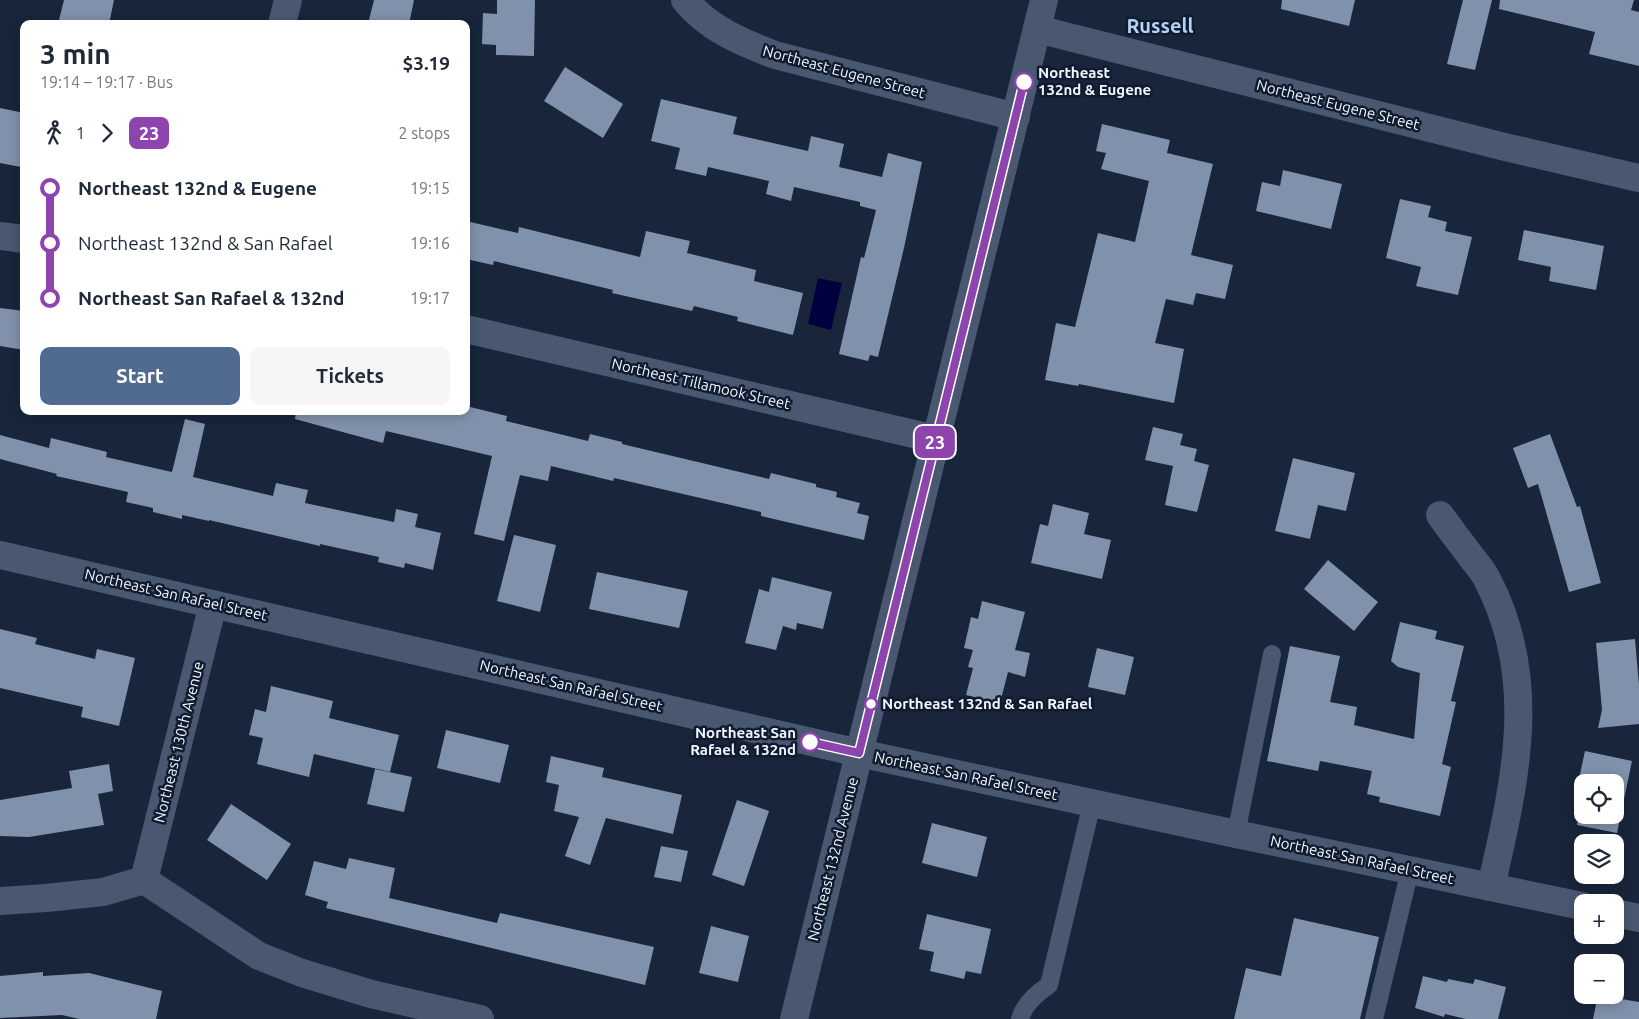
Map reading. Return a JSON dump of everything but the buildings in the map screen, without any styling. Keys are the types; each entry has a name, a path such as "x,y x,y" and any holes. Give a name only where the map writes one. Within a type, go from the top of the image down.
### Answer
{"street":[{"path":"283,20 288,0"},
{"name":"Northeast Eugene Street","path":"685,0 694,11 737,41 775,55 1016,117"},
{"name":"Northeast 132nd Avenue","path":"794,1019 1044,0"},
{"name":"Northeast Eugene Street","path":"1037,29 1505,147 1639,178"},
{"path":"0,236 20,239"},
{"name":"Northeast Tillamook Street","path":"470,330 935,440"},
{"path":"1440,515 1487,577 1501,608 1512,649 1517,680 1520,711 1518,750 1510,802 1491,887"},
{"name":"Northeast San Rafael Street","path":"0,555 859,753 1574,904"},
{"name":"Northeast 130th Avenue","path":"144,880 213,604"},
{"path":"0,901 103,892 144,880 259,956 294,970 371,994 480,1019"},
{"path":"1624,915 1639,918"}],"lane":[{"path":"1236,834 1272,654"},
{"path":"1020,1019 1034,995 1049,985 1092,803"},
{"path":"1374,1019 1410,870"}],"shaded area":[{"path":"818,278 842,283 831,330 808,324"}],"bus line":[{"name":"23","path":"810,742 859,753 1024,82"}],"place":[{"name":"Northeast 132nd & Eugene","path":"1024,82"},
{"name":"Northeast 132nd & San Rafael","path":"871,704"},
{"name":"Northeast San Rafael & 132nd","path":"810,742"}],"district":[{"name":"Russell","path":"1160,26"}]}
